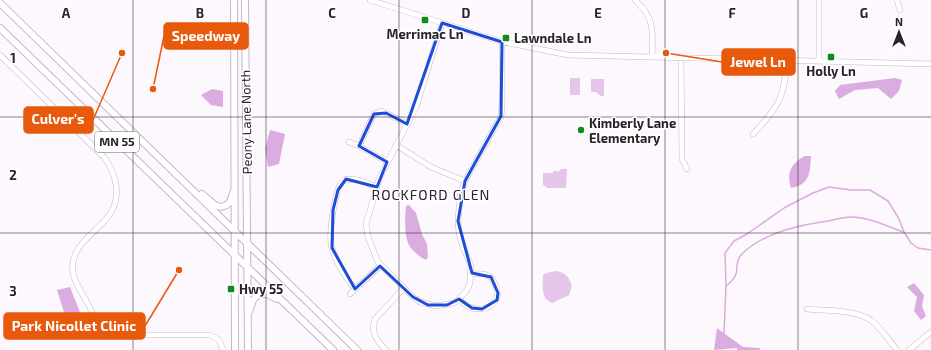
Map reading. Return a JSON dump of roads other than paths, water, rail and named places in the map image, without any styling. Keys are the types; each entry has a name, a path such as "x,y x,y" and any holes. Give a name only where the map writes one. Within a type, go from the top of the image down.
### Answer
{"main road":[{"name":"Peony Lane North","path":"234,0 235,350"},
{"name":"Peony Lane North","path":"245,0 248,350"},
{"name":"MN 55","path":"0,3 357,350"},
{"name":"MN 55","path":"0,28 333,350"},
{"path":"167,165 215,205 223,206 231,201 233,192 232,151 234,142"},
{"path":"248,316 253,300 259,294 267,294 281,300"}],"street":[{"path":"370,0 502,42 568,55 787,59 931,64"},
{"path":"635,0 646,11 652,28 652,57"},
{"path":"819,0 819,60"},
{"path":"897,0 900,10"},
{"path":"442,23 418,100 379,179 368,218 366,231 380,266 413,297 428,304 436,306 447,305 459,299 467,290 470,283 472,274 471,266 461,239 458,221 460,196 465,181 501,116 502,42"},
{"path":"0,55 104,157 111,166 115,176 117,190 110,214 76,251 73,260 73,272 77,284 99,324 110,333 117,336 210,335 215,337 221,343 223,350"},
{"path":"681,58 682,159 687,169"},
{"path":"753,134 777,107 784,88 787,59"},
{"path":"359,146 374,114 381,111 386,112 407,124"},
{"path":"349,142 387,162"},
{"path":"396,146 431,166 465,181"},
{"path":"355,289 346,277 332,248 331,237 335,203 341,183 346,179 359,180 377,187"},
{"path":"350,294 380,266"},
{"path":"459,299 465,305 472,308 482,309 491,305 496,300 498,293 491,277 486,274 472,274"},
{"path":"386,350 378,342 375,336 373,324 375,319 404,288"},
{"path":"807,309 850,313 865,317 878,327 897,350"},
{"path":"909,350 931,332"}],"waterway":[{"path":"724,334 726,286 725,253 734,241 747,234 784,208 813,193 829,187 851,190 870,190 888,201 911,243 918,248 931,250"},
{"path":"726,286 735,276 738,260 744,252 762,239 784,230 840,218 853,217 872,221 903,232"}],"place":[{"name":"Merrimac Ln","path":"425,20"},
{"name":"Lawndale Ln","path":"506,38"},
{"name":"Culver's","path":"122,53"},
{"name":"Jewel Ln","path":"666,53"},
{"name":"Holly Ln","path":"831,57"},
{"name":"Speedway","path":"153,89"},
{"name":"Kimberly Lane Elementary","path":"581,130"},
{"name":"Park Nicollet Clinic","path":"179,270"},
{"name":"Hwy 55","path":"231,289"}],"district":[{"name":"ROCKFORD GLEN","path":"431,195"}]}
